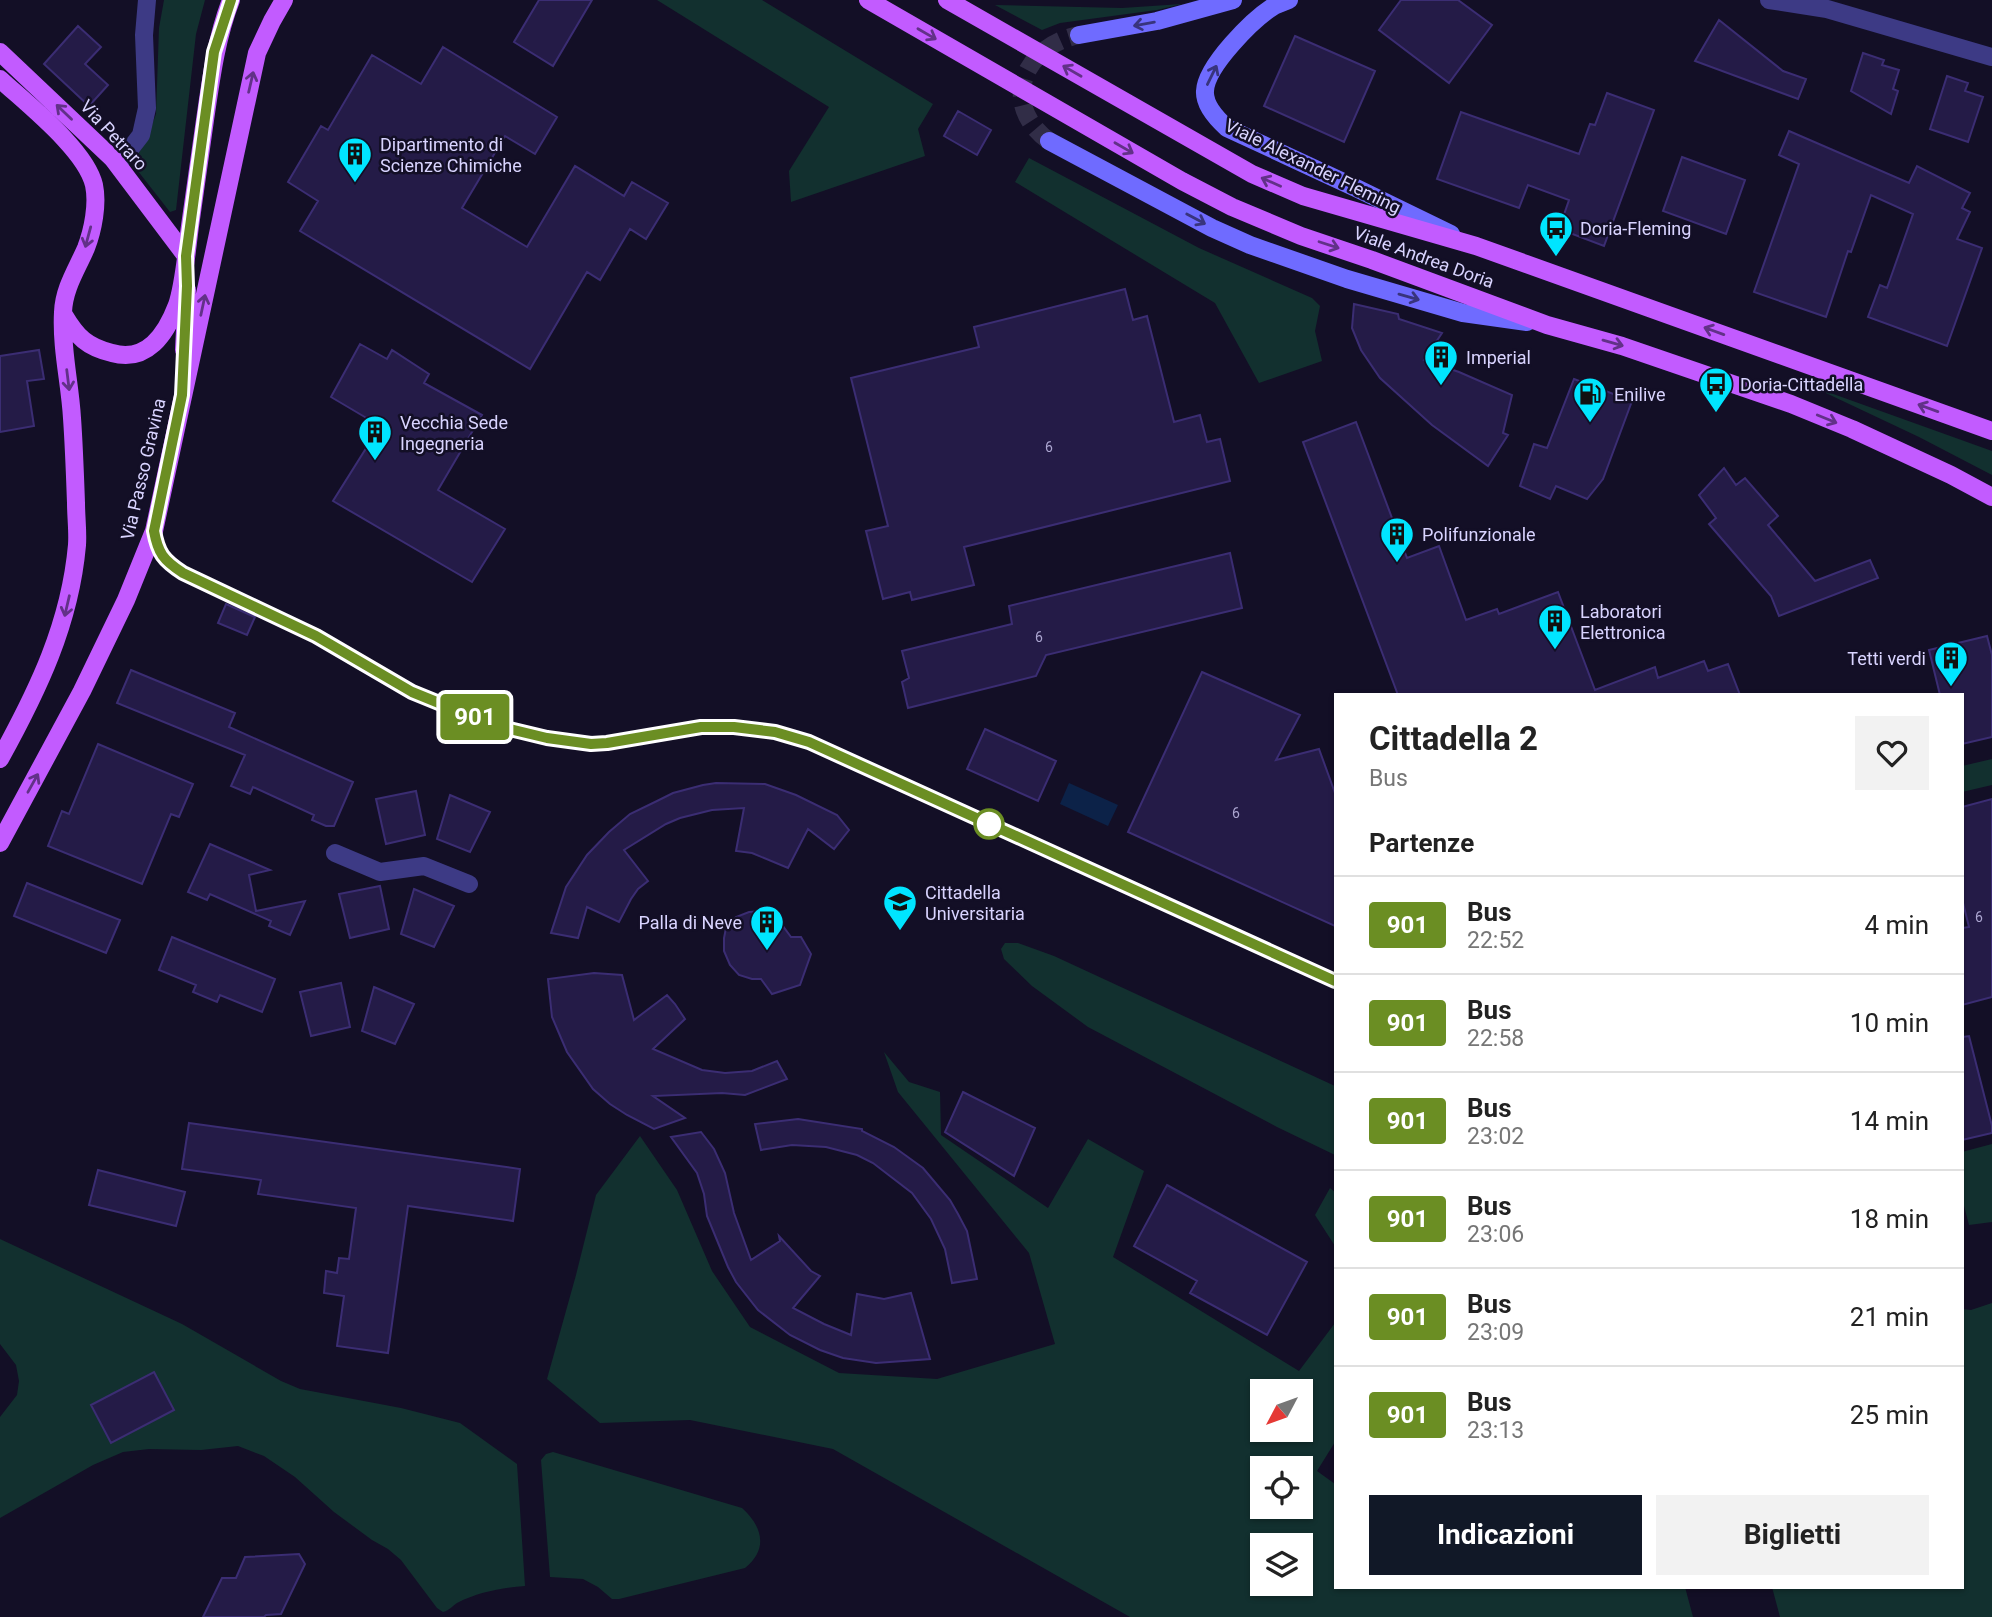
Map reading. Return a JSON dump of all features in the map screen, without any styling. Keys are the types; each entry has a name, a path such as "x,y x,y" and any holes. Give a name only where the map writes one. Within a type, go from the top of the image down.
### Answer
{"main road":[{"path":"63,312 83,341 102,351 120,356 138,355 164,332 178,303 214,52 231,0"},
{"name":"Via Passo Gravina","path":"0,843 82,691 131,588 154,531 257,53 284,0"},
{"name":"Viale Andrea Doria","path":"868,0 1232,207 1301,236 1547,325 1622,346 1791,404 1951,475 1992,498"},
{"name":"Viale Andrea Doria","path":"947,0 1252,174 1303,196 1476,246 1992,431"},
{"path":"1079,35 1157,21 1233,0"},
{"name":"Viale Alexander Fleming","path":"1289,0 1274,7 1249,26 1225,52 1210,75 1205,91 1209,106 1217,119 1227,128 1476,246"},
{"name":"Via Petraro","path":"0,52 113,159 186,256"},
{"path":"0,79 74,148 89,171 94,186 95,211 87,245 67,289 63,312 72,415 77,544 68,606 59,636 34,693 0,758"},
{"path":"1049,141 1212,228 1250,245 1347,279 1463,313 1547,325"},
{"path":"182,395 186,256"}],"street":[{"path":"113,159 124,158 141,135 147,108 144,35 147,0"},
{"path":"1769,0 1827,9 1992,57"},
{"path":"335,853 380,872 424,866 469,884"}],"green space":[{"path":"164,0 205,0 196,34 176,210 170,212 134,166 156,114 159,28"},
{"path":"657,0 762,0 933,104 918,129 925,156 791,202 789,171 829,107"},
{"path":"1182,4 1060,23 1042,30 995,5 1122,8"},
{"path":"1029,158 1199,248 1312,298 1320,306 1315,331 1322,361 1259,383 1215,303 1015,182"},
{"path":"1811,386 1992,451 1992,475 1919,437"},
{"path":"1992,759 1992,785 1964,792 1964,766"},
{"path":"1005,943 1018,943 1054,956 1334,1086 1334,1155 1088,1027 1032,986 1004,959 1001,949"},
{"path":"884,1052 909,1082 940,1092 941,1135 1048,1208 1088,1139 1144,1171 1113,1257 1299,1371 1334,1324 1334,1444 1317,1471 1334,1483 1334,1589 1686,1589 1693,1617 1130,1617 833,1449 690,1420 600,1423 547,1379 596,1195 640,1136 677,1190 712,1271 750,1327 839,1373 937,1379 1055,1344 1029,1253 898,1092"},
{"path":"1992,1144 1992,1222 1969,1225 1964,1206 1964,1151"},
{"path":"1330,1188 1334,1191 1334,1244 1315,1215"},
{"path":"0,1239 182,1324 281,1381 300,1389 401,1408 460,1423 517,1464 525,1586 482,1593 443,1612 437,1608 401,1560 388,1549 334,1512 295,1477 264,1456 238,1446 123,1452 93,1465 0,1518 0,1417 17,1395 19,1381 16,1365 0,1344"},
{"path":"1992,1303 1992,1617 1780,1617 1773,1589 1964,1589 1964,1309 1971,1310"},
{"path":"553,1452 742,1508 754,1522 760,1538 753,1561 745,1568 619,1599 612,1599 583,1579 550,1577 541,1460 546,1454"}],"water":[{"path":"1069,783 1118,805 1108,826 1060,804"}],"building":[{"path":"539,0 592,0 553,66 514,42"},
{"path":"1401,0 1458,0 1492,25 1449,83 1379,30"},
{"path":"1719,20 1783,71 1806,79 1798,99 1695,61"},
{"path":"78,26 101,47 85,64 108,85 89,106 44,64"},
{"path":"1295,36 1375,71 1344,142 1264,106"},
{"name":"Dipartimento di Scienze Chimiche","path":"443,47 557,117 535,154 505,136 462,208 527,247 575,166 624,196 632,182 668,203 646,239 630,229 600,280 587,272 530,369 300,231 318,201 288,182 321,126 328,130 372,55 421,84"},
{"path":"1863,53 1884,60 1882,65 1899,70 1893,89 1898,91 1891,114 1851,91"},
{"path":"1947,76 1968,83 1965,91 1983,97 1968,142 1930,129"},
{"path":"1607,93 1654,110 1604,246 1559,229 1569,200 1528,185 1519,208 1437,179 1461,112 1579,154 1590,124 1595,125"},
{"path":"958,111 991,130 977,155 944,136"},
{"path":"1789,131 1909,183 1917,166 1970,193 1962,208 1970,212 1957,239 1982,248 1947,346 1868,317 1880,285 1887,288 1913,214 1871,195 1851,252 1848,251 1826,317 1754,292 1799,164 1779,155"},
{"path":"1682,157 1745,180 1726,234 1663,211"},
{"path":"1125,289 1133,320 1147,316 1174,422 1200,415 1207,442 1220,439 1230,481 964,547 974,585 912,600 910,592 883,599 866,531 888,526 851,378 979,347 974,327"},
{"name":"Imperial","path":"1354,304 1398,314 1399,319 1442,333 1424,360 1512,395 1503,433 1508,435 1488,466 1432,425 1380,378 1361,350 1352,328"},
{"name":"Vecchia Sede Ingegneria","path":"360,344 387,359 392,350 429,374 424,383 482,415 438,490 505,529 472,582 333,501 380,426 331,397"},
{"path":"39,350 44,379 27,381 34,426 0,432 0,356"},
{"path":"1574,379 1632,401 1603,479 1587,499 1556,486 1550,499 1520,486 1534,444 1547,448"},
{"name":"Polifunzionale","path":"1356,422 1407,558 1439,546 1466,620 1497,609 1499,614 1558,592 1595,690 1655,667 1658,678 1704,661 1708,671 1728,664 1739,693 1397,693 1303,442"},
{"path":"1724,468 1736,485 1745,478 1778,516 1768,525 1815,581 1870,560 1878,578 1779,616 1771,596 1709,524 1716,518 1699,495"},
{"path":"1230,553 1242,608 1046,655 1036,676 908,708 902,682 909,678 902,651 1012,624 1009,606"},
{"path":"226,604 255,617 247,635 218,623"},
{"name":"Tetti verdi","path":"1987,636 1992,655 1992,737 1964,744 1964,693 1940,693 1929,650"},
{"path":"131,670 235,713 229,727 353,782 334,826 326,826 312,820 314,815 253,787 250,794 231,786 245,755 117,703"},
{"path":"1202,672 1300,715 1276,760 1319,749 1334,790 1334,926 1128,832"},
{"path":"985,729 1056,761 1038,801 967,769"},
{"path":"98,744 193,784 179,817 171,814 142,884 48,846 62,811 69,814"},
{"path":"716,783 765,784 796,795 837,815 849,830 834,849 808,829 788,868 752,853 736,851 744,808 712,810 680,818 624,850 648,881 638,889 619,922 587,907 578,938 551,933 566,887 587,855 609,832 630,814 673,793"},
{"path":"416,791 425,835 386,844 376,799"},
{"path":"450,795 490,812 470,852 437,839"},
{"path":"1992,799 1992,997 1964,1004 1964,928 1969,927 1964,907 1964,806"},
{"path":"210,844 270,870 249,875 256,911 305,901 290,935 269,926 271,921 210,894 207,900 188,892"},
{"path":"27,883 120,920 106,953 14,916"},
{"path":"380,886 389,929 350,938 339,894"},
{"path":"414,889 454,906 434,947 401,934"},
{"name":"Palla di Neve","path":"762,911 774,914 791,937 801,937 811,954 800,985 772,994 761,979 739,975 730,965 724,951 726,928 736,917"},
{"path":"172,937 275,979 262,1012 220,995 217,1002 193,992 196,985 159,970"},
{"path":"594,973 622,975 634,1020 667,995 675,1004 685,1019 653,1049 702,1070 725,1073 752,1071 777,1061 787,1079 745,1095 722,1093 653,1096 685,1118 654,1129 627,1115 593,1089 567,1052 552,1017 548,979"},
{"path":"341,983 350,1027 311,1036 300,992"},
{"path":"374,987 414,1004 395,1044 362,1031"},
{"path":"1969,1036 1992,1133 1964,1140 1964,1037"},
{"path":"963,1092 1035,1128 1014,1176 945,1132"},
{"path":"798,1119 862,1129 923,1168 950,1200 967,1231 977,1279 952,1283 945,1249 931,1219 912,1193 873,1163 857,1155 826,1147 792,1145 761,1150 755,1124"},
{"path":"189,1123 520,1169 513,1221 408,1206 388,1353 337,1346 344,1296 324,1293 326,1271 337,1273 339,1258 349,1259 356,1208 258,1194 261,1180 182,1169"},
{"path":"701,1132 714,1149 725,1173 734,1213 751,1260 780,1241 779,1236 811,1271 820,1276 793,1308 851,1335 857,1294 884,1299 911,1293 930,1359 876,1363 843,1358 790,1335 758,1310 728,1267 707,1216 697,1173 671,1137"},
{"path":"98,1170 185,1192 176,1226 89,1205"},
{"path":"1167,1185 1307,1262 1267,1335 1190,1293 1197,1281 1134,1246"},
{"path":"154,1372 174,1410 111,1443 91,1405"},
{"path":"299,1554 305,1564 281,1614 264,1617 203,1617 222,1578 236,1578 245,1557"}],"tunnel":[{"path":"1049,141 1034,126 1025,110 1022,94 1024,78 1044,51 1060,41 1079,35"}],"bus line":[{"name":"901","path":"231,0 214,52 186,256 182,395 154,531 157,548 167,563 316,636 412,692 493,725 547,738 591,744 701,727 734,727 775,732 809,742 1334,981"}],"place":[{"name":"Dipartimento di Scienze Chimiche","path":"355,184"},
{"name":"Doria-Fleming","path":"1556,258"},
{"name":"Imperial","path":"1441,387"},
{"name":"Doria-Cittadella","path":"1716,414"},
{"name":"Enilive","path":"1590,424"},
{"name":"Vecchia Sede Ingegneria","path":"375,462"},
{"name":"Polifunzionale","path":"1397,564"},
{"name":"Laboratori Elettronica","path":"1555,651"},
{"name":"Tetti verdi","path":"1951,688"},
{"name":"Cittadella Universitaria","path":"900,932"},
{"name":"Palla di Neve","path":"767,952"}]}
